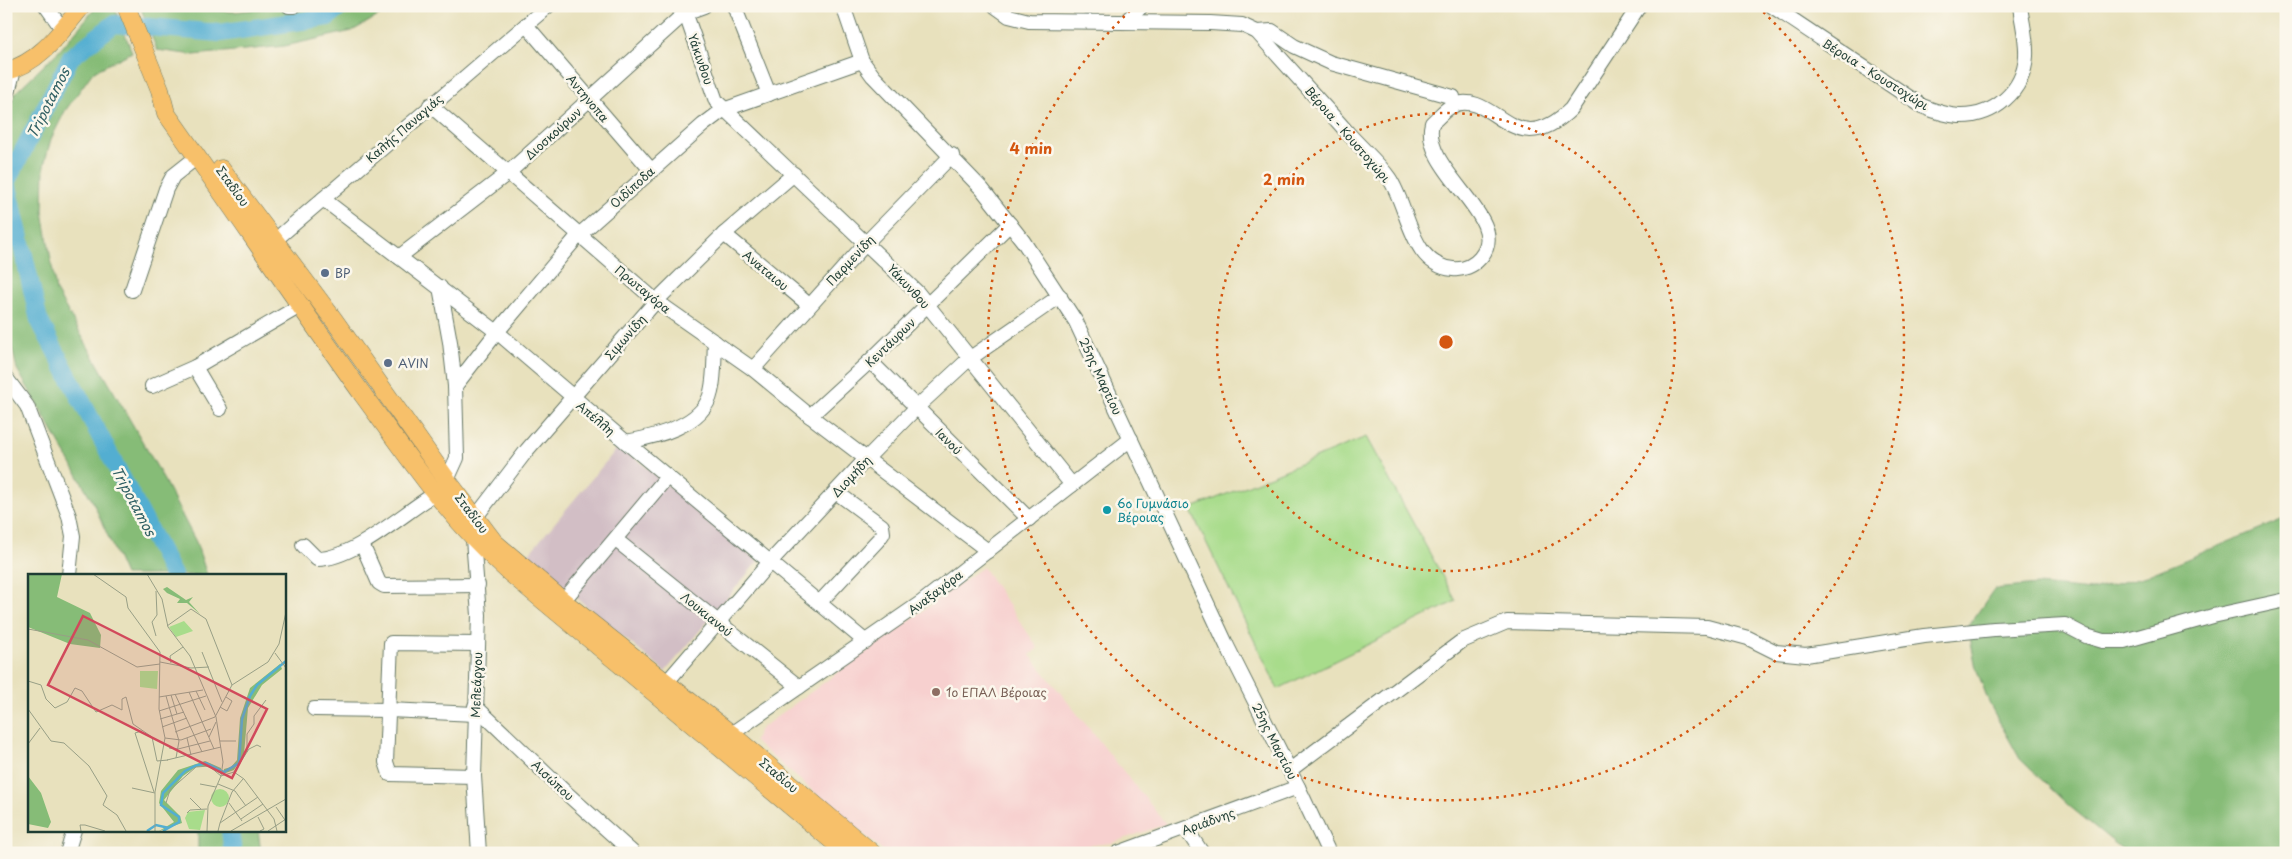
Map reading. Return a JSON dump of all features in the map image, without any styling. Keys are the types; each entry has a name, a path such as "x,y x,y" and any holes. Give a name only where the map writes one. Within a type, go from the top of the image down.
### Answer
{"main road":[{"path":"10,70 42,52 82,6"},
{"name":"Σταδίου","path":"126,6 145,58 160,90 166,112 197,157 268,246 334,320 475,518 507,554 563,601 731,734 872,853"},
{"name":"Σταδίου","path":"160,90 174,107 268,246 300,306 435,494 473,539 509,572 847,853"}],"street":[{"path":"46,6 63,30"},
{"path":"289,6 294,6"},
{"name":"Καλής Παναγιάς","path":"268,246 430,105 548,6"},
{"name":"Διοσκούρων","path":"399,257 508,174 590,100 684,10 704,6"},
{"path":"734,6 768,94"},
{"name":"25ης Μαρτίου","path":"843,6 862,61 873,76 952,155 1010,224 1076,322 1227,646 1290,770 1329,853"},
{"name":"Βέροια - Κουστοχώρι","path":"995,6 1009,16 1029,21 1236,24 1257,32 1389,178 1405,210 1414,236 1426,255 1435,264 1455,269 1464,268 1476,263 1488,246 1484,221 1440,163 1430,139 1432,123 1452,106"},
{"path":"1126,21 1142,6"},
{"path":"1257,32 1272,31 1331,63 1453,97 1452,106 1466,103 1474,105 1527,130 1537,130 1559,120 1571,108 1639,6"},
{"name":"Βέροια - Κουστοχώρι","path":"1772,6 1922,106 1937,112 1959,116 1969,116 1994,108 2005,101 2019,83 2026,55 2020,6"},
{"name":"Υάκινθου","path":"684,10 716,101 723,110"},
{"name":"Αντηνοπα","path":"526,25 651,170"},
{"name":"Οιδίποδα","path":"455,386 497,332 578,236 651,170 723,110 862,61"},
{"path":"6,100 10,70"},
{"name":"Πρωταγόρα","path":"430,105 578,236 656,301 753,369 810,416 988,551"},
{"name":"Υάκυνθου","path":"723,110 904,278 1072,485"},
{"name":"Παρμενίδη","path":"753,369 867,242 952,155"},
{"path":"132,290 166,189 173,176 197,157"},
{"name":"Σιμωνίδη","path":"475,518 527,450 656,301 724,234 794,174"},
{"name":"Απέλλη","path":"323,199 497,332 769,563 820,602 866,642"},
{"name":"Κεντάυρων","path":"810,416 928,306 1010,224"},
{"name":"Αναταιου","path":"724,234 809,305"},
{"path":"440,287 450,342 455,386 457,458 447,480"},
{"name":"Διομήδη","path":"666,683 769,563 916,408 969,359 1060,296"},
{"path":"152,386 195,367 300,306"},
{"path":"626,442 673,430 690,420 704,407 711,394 715,342"},
{"name":"Ιανού","path":"870,361 1029,519"},
{"path":"195,367 220,409"},
{"path":"6,378 27,406 70,516 73,536 68,574"},
{"name":"Αναξαγόρα","path":"731,734 866,642 988,551 1131,439"},
{"path":"563,601 667,477"},
{"path":"820,602 883,533 882,526 836,492"},
{"path":"304,545 317,559 325,559 362,544 413,507 435,494"},
{"name":"Μελεάργου","path":"475,518 473,539 478,585 478,644 474,776 479,853"},
{"name":"Λουκιανού","path":"616,540 799,687"},
{"path":"362,544 379,583 384,586 478,585"},
{"path":"1290,770 1462,640 1507,622 1707,627 1748,638 1776,652 1806,655 1924,636 1994,629 2065,625 2086,636 2103,641 2124,641 2213,616 2286,600"},
{"path":"474,776 390,774 386,762 391,643 478,644"},
{"path":"314,709 475,710"},
{"name":"Αισώπου","path":"475,710 633,853"},
{"name":"Αριάδνης","path":"1118,853 1298,787"},
{"path":"1186,829 1202,853"},
{"path":"67,853 73,832"}],"shaded area":[{"path":"620,445 758,561 665,672 527,556"},
{"name":"1ο ΕΠΑΛ Βέροιας","path":"983,567 1038,648 1030,655 1166,824 1112,843 1019,853 886,853 754,741 760,729"}],"green space":[{"path":"97,6 114,6 132,52 93,72 65,111 51,139 44,165 43,211 56,291 157,467 196,542 207,574 125,574 93,502 17,369 6,322 6,114 16,92 60,50"},
{"path":"140,6 183,6 234,12 282,6 396,6 352,31 285,46 194,55 157,50"},
{"path":"1366,437 1456,601 1278,689 1190,509"},
{"path":"2286,518 2286,853 2127,853 2068,805 2020,759 1990,705 1976,668 1968,627 1994,589 2037,585 2092,590 2146,576"},
{"path":"198,832 258,832 261,853 198,853"}],"waterway":[{"name":"Tripotamos","path":"172,574 39,320 7,182 71,57 114,24 220,33 328,17 342,6"},
{"name":"Tripotamos","path":"230,832 233,853"}],"place":[{"name":"BP","path":"325,273"},
{"name":"AVIN","path":"388,363"},
{"name":"6ο Γυμνάσιο Βέροιας","path":"1107,510"},
{"name":"1ο ΕΠΑΛ Βέροιας","path":"936,692"}]}
